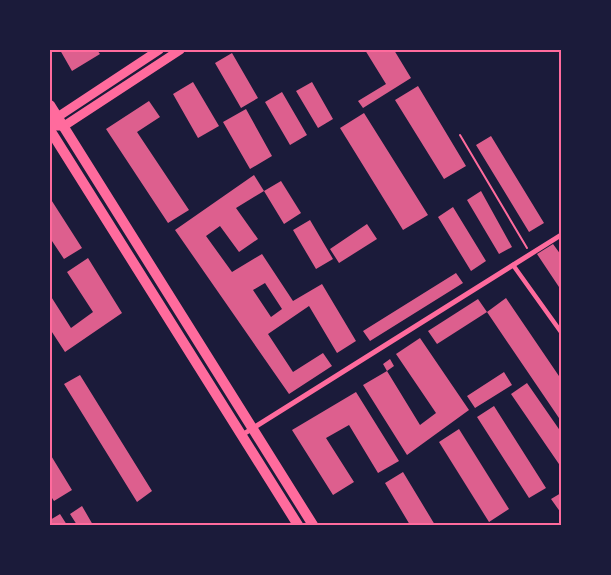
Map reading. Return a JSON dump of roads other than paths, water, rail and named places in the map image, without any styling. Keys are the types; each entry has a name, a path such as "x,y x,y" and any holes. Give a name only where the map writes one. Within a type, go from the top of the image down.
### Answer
{"main road":[{"path":"50,105 52,122 64,126 313,525"},
{"path":"50,130 298,525"}],"street":[{"path":"52,122 159,50"},
{"path":"64,126 180,50"},
{"path":"241,435 561,235"},
{"path":"513,265 561,332"}]}
